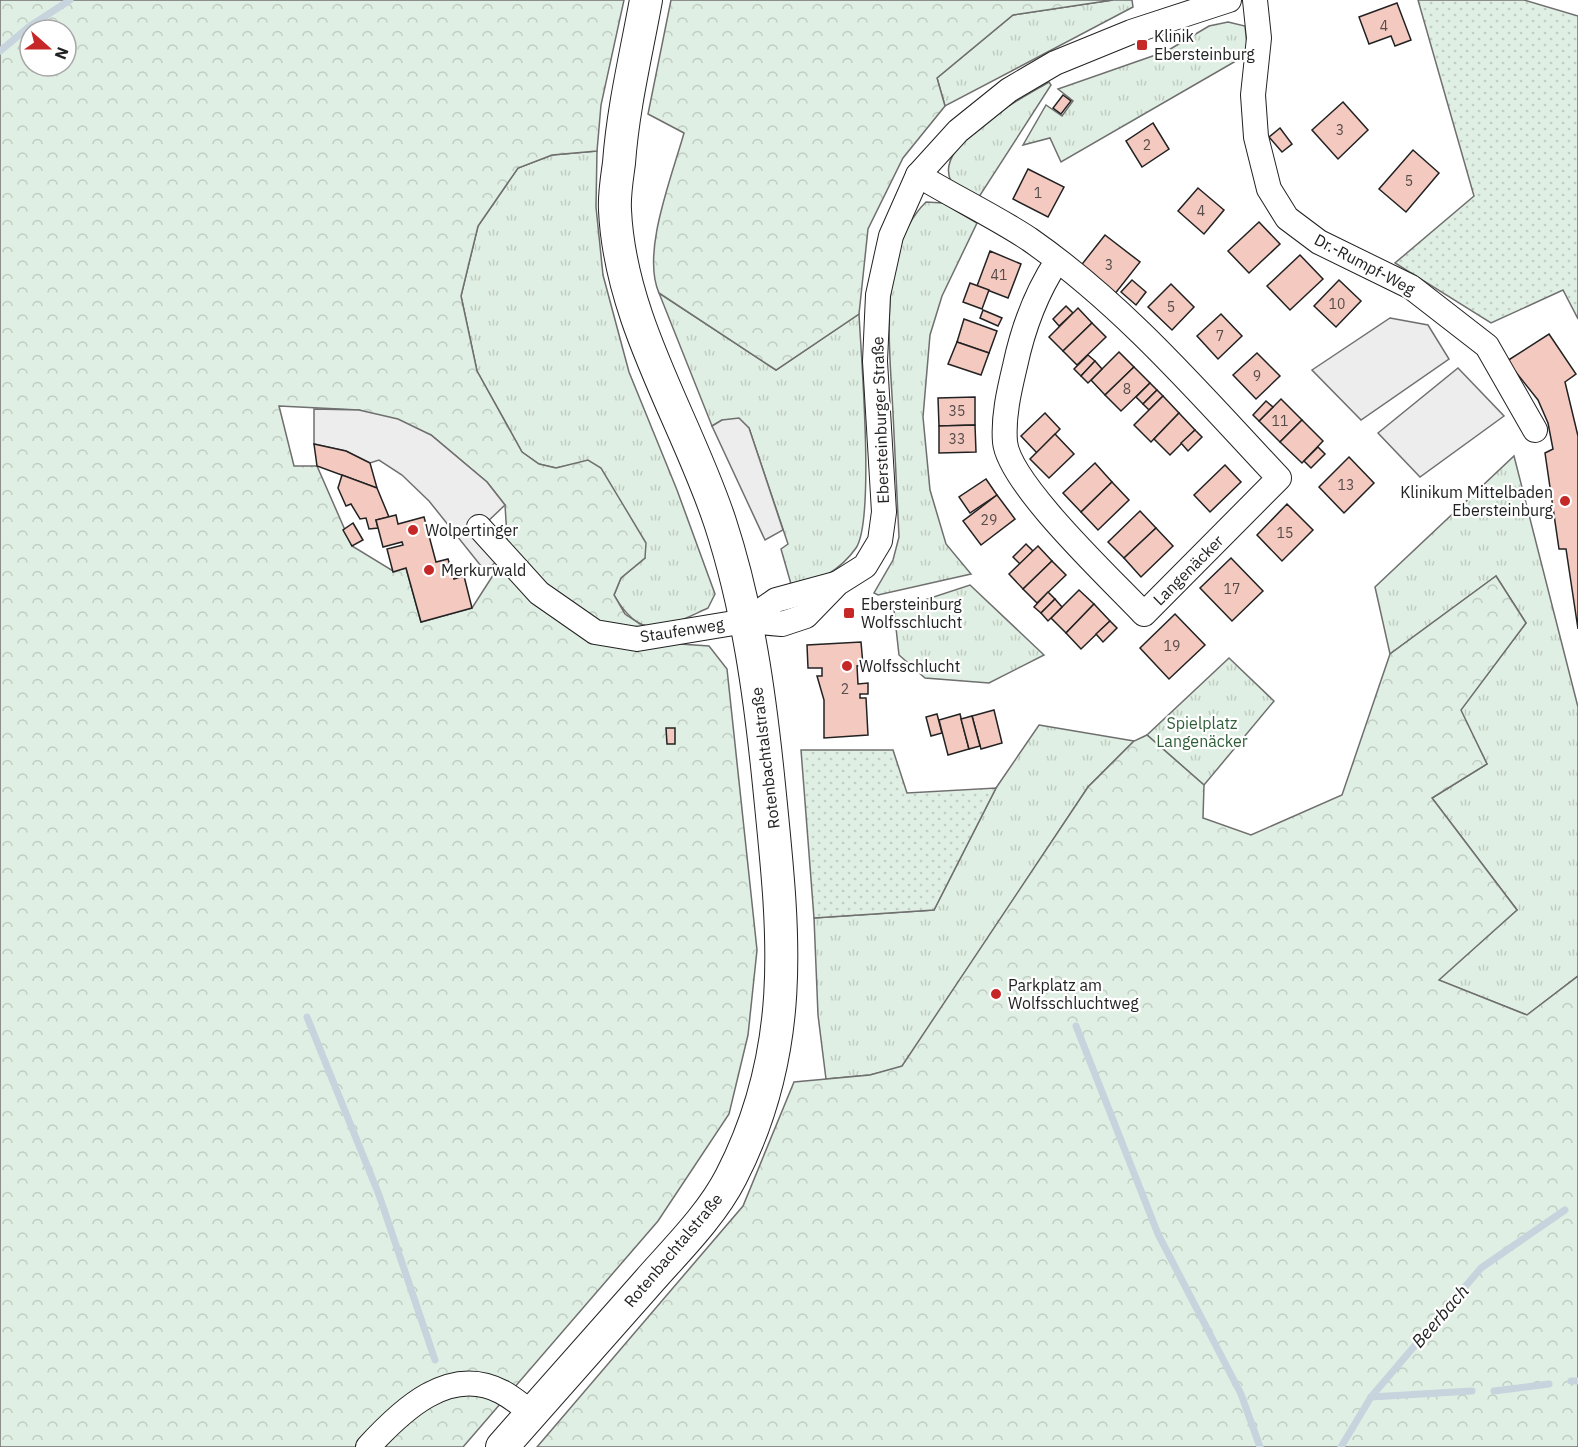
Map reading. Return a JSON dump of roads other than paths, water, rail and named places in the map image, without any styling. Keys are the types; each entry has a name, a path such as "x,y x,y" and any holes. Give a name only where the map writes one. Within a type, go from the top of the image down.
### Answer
{"main road":[{"name":"Rotenbachtalstraße","path":"501,1447 692,1233 730,1181 760,1112 778,1033 784,978 782,910 765,751 746,621 720,522 639,324 622,259 615,208 623,117 646,0"}],"street":[{"name":"Ebersteinburger Straße","path":"746,621 782,624 806,616 838,583 870,560 880,540 883,526 875,362 878,295 891,236 918,175 967,124 1009,90 1055,63 1131,32 1229,0"},
{"name":"Dr.-Rumpf-Weg","path":"1255,0 1259,38 1254,95 1256,137 1269,189 1287,218 1319,242 1411,287 1487,346 1535,430"},
{"name":"Langenäcker","path":"918,175 1028,239 1057,261 1152,344 1279,478 1144,614 1047,512 1021,481 1005,445 1006,406 1018,352 1038,289 1057,261"},
{"name":"Staufenweg","path":"479,527 539,593 595,632 637,639 746,621"},
{"path":"368,1447 397,1416 426,1395 453,1385 476,1383 501,1391 532,1413"}],"waterway":[{"path":"0,51 30,26 70,0"},
{"path":"307,1017 379,1195 435,1360"},
{"path":"1076,1026 1158,1234 1241,1394 1260,1447"},
{"name":"Beerbach","path":"1341,1447 1371,1397 1481,1268 1565,1210"},
{"path":"1571,1381 1578,1381"},
{"path":"1494,1391 1549,1384"},
{"path":"1371,1397 1472,1391"}],"place":[{"name":"Klinik Ebersteinburg","path":"1142,45"},
{"name":"Klinikum Mittelbaden Ebersteinburg","path":"1565,501"},
{"name":"Wolpertinger","path":"413,530"},
{"name":"Merkurwald","path":"429,570"},
{"name":"Ebersteinburg Wolfsschlucht","path":"849,613"},
{"name":"Wolfsschlucht","path":"847,666"},
{"name":"Parkplatz am Wolfsschluchtweg","path":"996,994"}],"park label":[{"name":"Spielplatz Langenäcker","path":"1202,732"}]}
